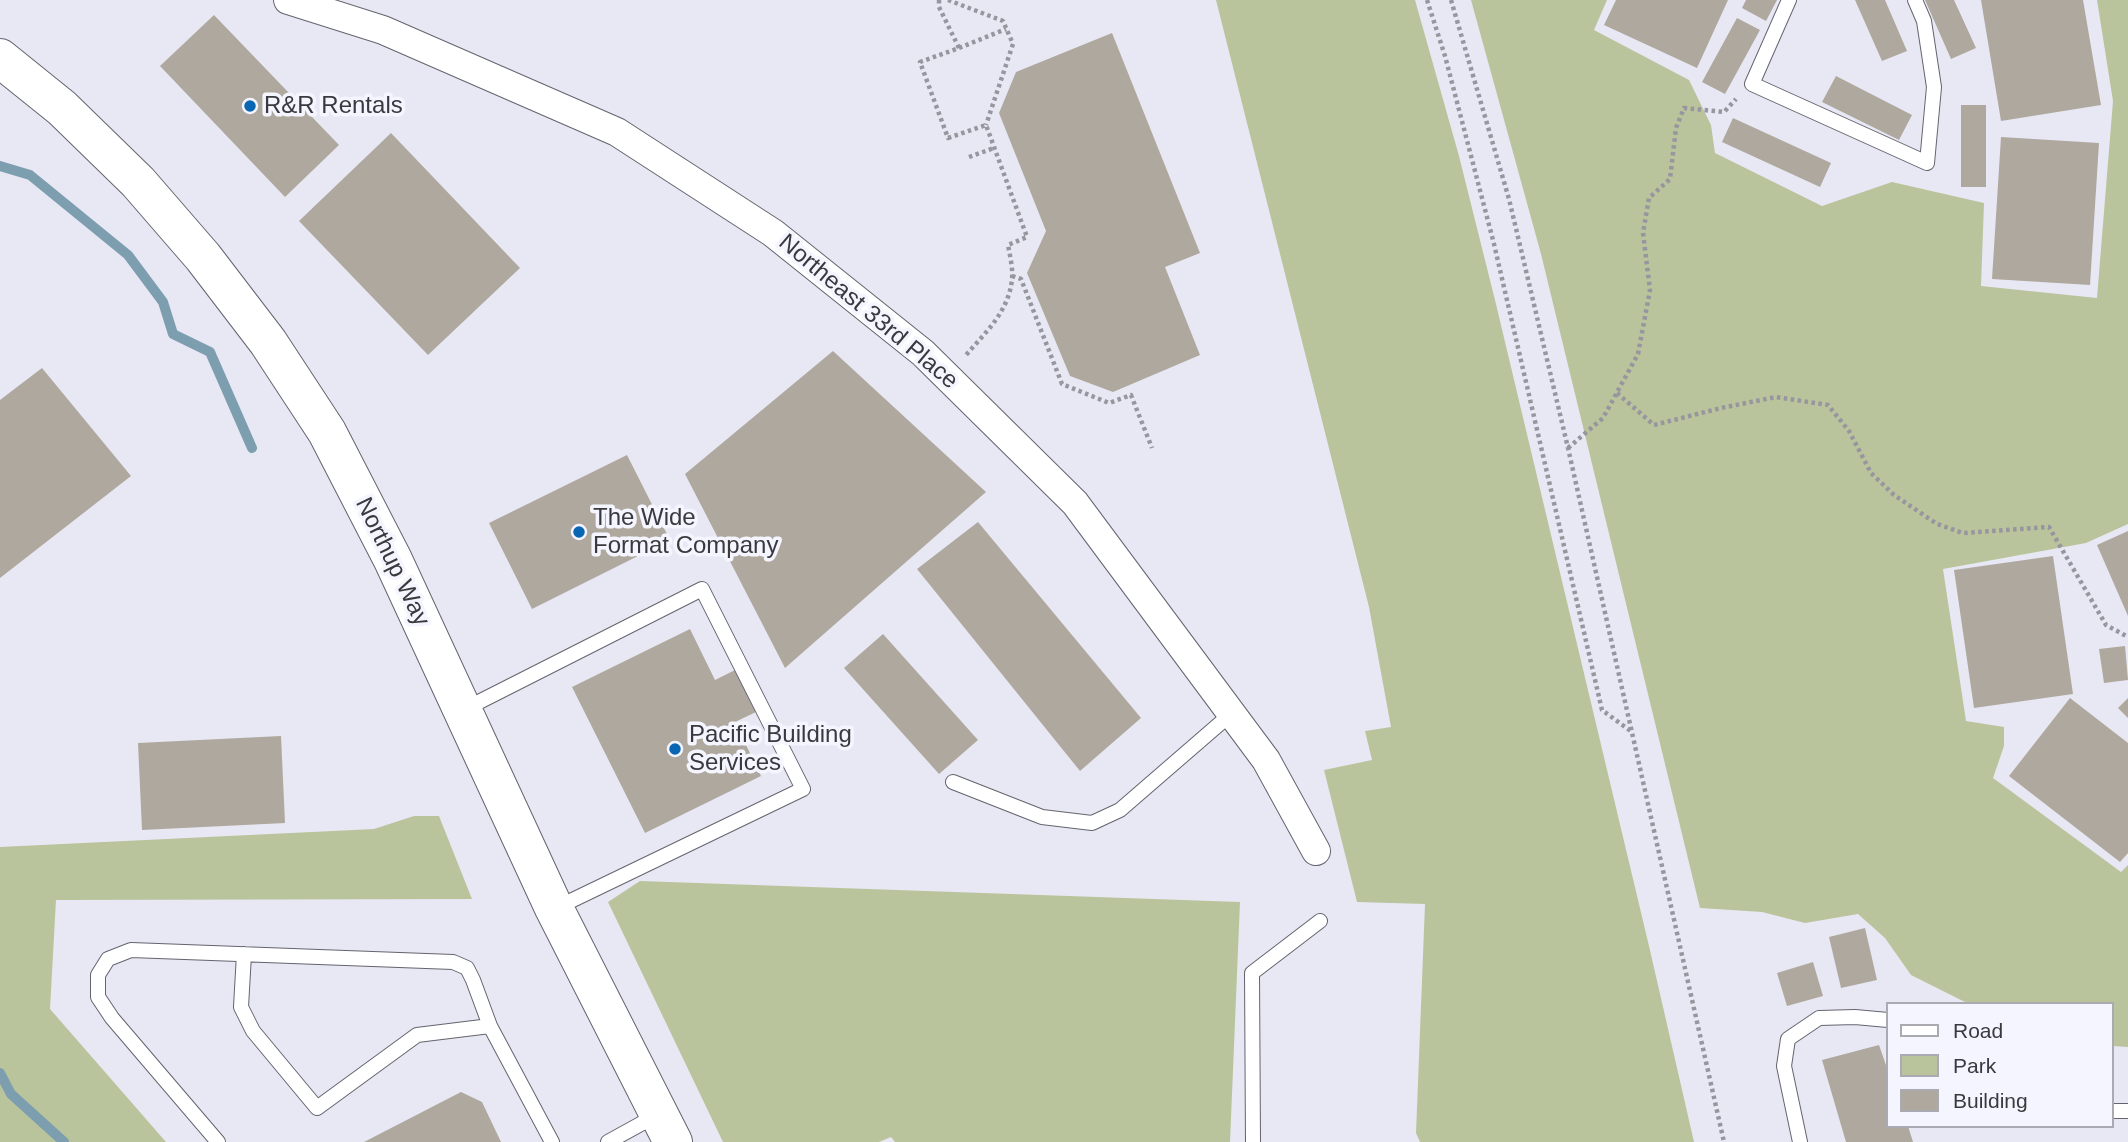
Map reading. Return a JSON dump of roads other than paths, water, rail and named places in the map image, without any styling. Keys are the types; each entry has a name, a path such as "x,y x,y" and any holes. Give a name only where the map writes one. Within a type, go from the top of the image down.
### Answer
{"main road":[{"name":"Northup Way","path":"0,58 62,108 138,182 203,257 268,342 327,432 393,560 554,908 666,1128"}],"street":[{"name":"Northeast 33rd Place","path":"288,0 350,14 617,132 773,233 923,353 1075,503 1266,760 1317,851"}],"lane":[{"path":"1789,0 1752,84 1927,163 1934,87 1924,22 1915,0"},
{"path":"461,710 702,589 803,789 554,908"},
{"path":"953,782 1042,817 1092,823 1120,810 1232,713"},
{"path":"1253,1142 1252,973 1320,921"},
{"path":"218,1142 112,1018 98,997 98,975 107,959 131,950 453,962 467,968 490,1026 552,1142"},
{"path":"244,954 241,1007 253,1031 317,1108 417,1035 490,1026"},
{"path":"1800,1142 1784,1066 1788,1039 1819,1018 1886,1020"},
{"path":"608,1142 666,1128"}],"waterway":[{"path":"0,166 30,175 128,255 163,302 173,334 210,352 252,448"},
{"path":"0,1073 11,1094 64,1142"}],"place":[{"name":"R&R Rentals","path":"250,106"},
{"name":"The Wide Format Company","path":"579,532"},
{"name":"Pacific Building Services","path":"675,749"}]}
